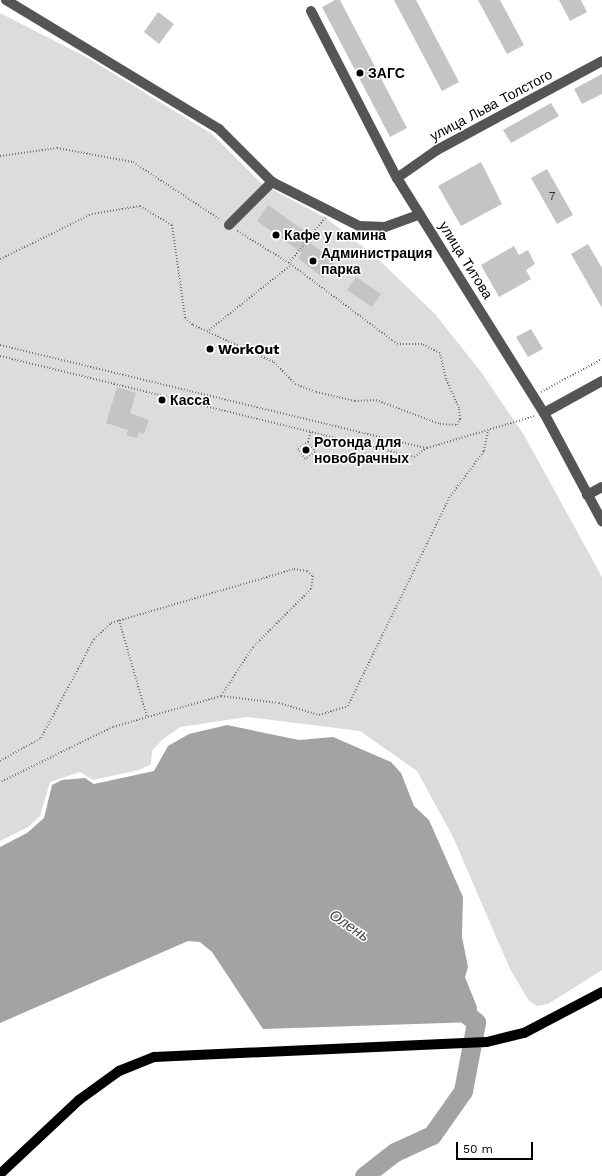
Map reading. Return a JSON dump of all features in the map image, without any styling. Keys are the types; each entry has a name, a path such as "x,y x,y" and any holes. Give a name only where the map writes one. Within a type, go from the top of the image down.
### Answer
{"main road":[{"path":"0,1174 79,1100 119,1071 154,1057 487,1042 524,1033 602,992"}],"street":[{"path":"6,0 220,129 272,182 359,226 385,227 420,214"},
{"name":"улица Титова","path":"311,11 397,178 476,301 531,397 544,413 602,521"},
{"name":"улица Льва Толстого","path":"397,178 437,150 602,61"},
{"path":"229,225 272,182"},
{"path":"544,413 602,381"},
{"path":"587,495 602,486"}],"path":[{"path":"0,156 57,148 134,162 290,264 398,344 422,344 440,353 446,379 459,408 460,419 457,425 440,424 376,400 355,402 309,389 295,384 274,362 209,330 193,325 185,318 172,225 140,206 92,214 0,260"},
{"path":"209,330 290,264 331,212"},
{"path":"0,345 427,448"},
{"path":"0,356 414,457 427,448 544,413"},
{"path":"531,397 602,359"},
{"path":"0,782 113,727 221,696 279,703 319,715 348,706 449,498 484,450 488,430"},
{"path":"308,442 315,452 305,459 298,449 308,442 311,431"},
{"path":"0,761 41,738 94,639 119,620 244,582 294,569 307,571 313,576 311,589 253,647 221,696"},
{"path":"119,620 147,717"}],"shaded area":[{"path":"0,13 88,58 212,134 262,184 326,218 376,257 435,314 481,372 524,435 602,577 602,970 548,1004 537,1006 529,1001 510,969 453,837 417,771 360,731 247,717 180,727 163,739 152,751 151,764 139,770 93,780 80,772 50,782 40,816 28,827 0,841"}],"water":[{"path":"227,725 299,740 333,737 391,762 401,773 414,806 429,820 463,897 462,937 468,967 465,977 477,1007 476,1022 263,1029 212,952 200,942 188,941 0,1023 0,847 27,833 44,818 52,785 62,780 85,778 94,784 154,771 168,746 189,734"}],"building":[{"path":"335,0 340,0 407,128 390,137 322,7"},
{"path":"394,0 416,0 459,82 442,91"},
{"path":"478,0 500,0 524,45 507,54"},
{"path":"559,0 581,0 587,12 570,21"},
{"path":"158,12 174,24 159,44 144,32"},
{"path":"602,74 602,94 582,104 574,89"},
{"path":"551,103 559,116 511,143 503,130"},
{"path":"481,162 502,204 461,226 438,186"},
{"path":"547,169 573,215 557,224 531,178"},
{"path":"268,205 306,232 302,237 328,256 330,253 337,258 323,278 298,258 302,253 257,221"},
{"path":"588,244 602,268 602,308 571,254"},
{"path":"514,246 519,255 528,250 535,264 526,270 531,279 499,297 481,265"},
{"path":"356,277 381,294 372,307 347,290"},
{"path":"531,329 543,349 528,357 516,337"},
{"path":"117,387 136,393 130,413 149,420 144,434 139,432 137,438 126,435 128,430 106,423"},
{"name":"Ротонда для новобрачных","path":"306,445 311,450 306,455 301,450"}],"waterway":[{"name":"Олень","path":"364,1176 395,1152 432,1135 463,1091 476,1022 456,1006"}],"place":[{"name":"ЗАГС","path":"360,73"},
{"name":"Кафе у камина","path":"276,235"},
{"name":"Администрация парка","path":"313,261"},
{"name":"WorkOut","path":"210,349"},
{"name":"Касса","path":"162,400"},
{"name":"Ротонда для новобрачных","path":"306,450"}]}
